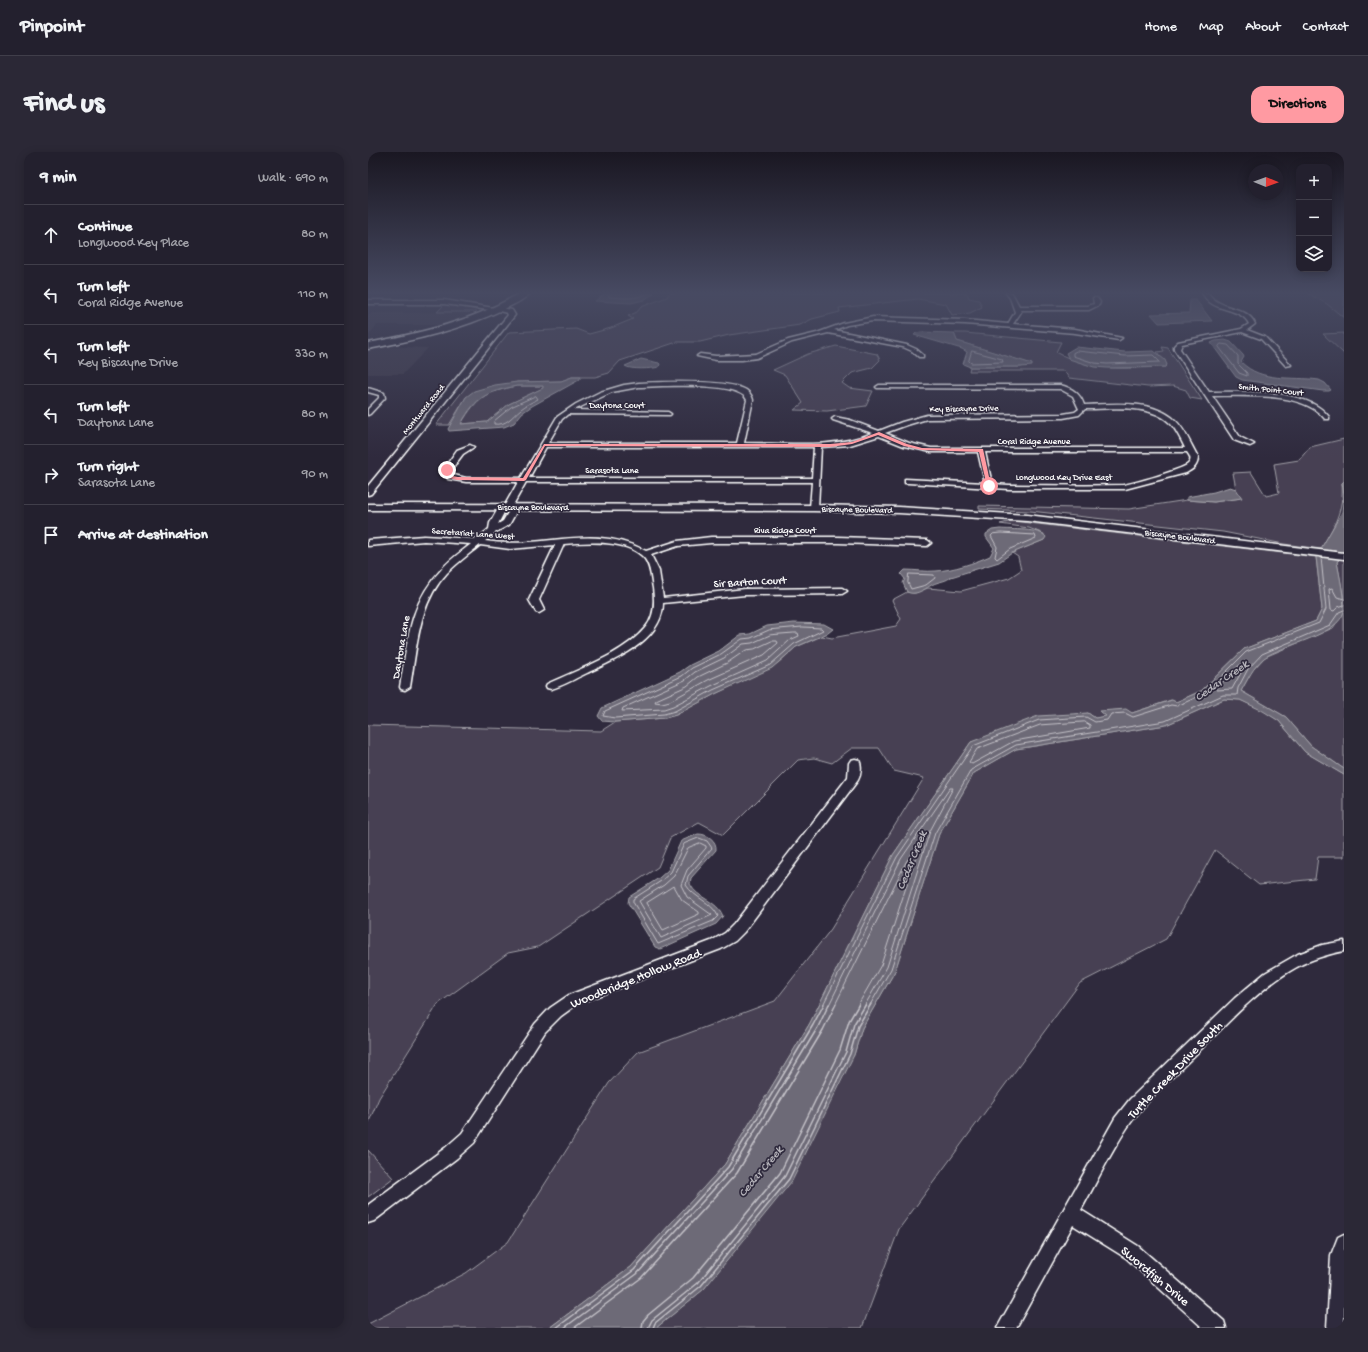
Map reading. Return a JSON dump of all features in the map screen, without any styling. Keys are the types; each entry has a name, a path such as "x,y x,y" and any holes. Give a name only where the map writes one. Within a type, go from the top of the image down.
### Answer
{"street":[{"name":"Montward Road","path":"368,492 485,348"},
{"path":"700,356 722,358 757,356 775,348"},
{"path":"909,348 921,356"},
{"path":"1177,348 1237,438 1250,444"},
{"path":"1272,348 1288,365"},
{"name":"Daytona Lane","path":"405,686 417,616 421,605 440,576 493,530 506,523 509,507 559,418 567,412 603,392 636,385 713,385 728,387 741,390 749,396 750,400 740,445"},
{"path":"879,386 1060,387 1074,392 1082,407 1124,407 1146,410 1168,418 1173,423 1190,450"},
{"path":"368,390 382,394 382,398 368,413"},
{"name":"Smith Point Court","path":"1208,394 1248,394 1299,401 1315,406 1327,418"},
{"name":"Key Biscayne Drive","path":"544,445 818,446 845,444 879,434 915,420 932,416 1063,416 1077,414 1080,412 1082,407"},
{"name":"Daytona Court","path":"567,412 668,414"},
{"name":"Coral Ridge Avenue","path":"835,419 848,422 905,445 922,449 1190,450"},
{"path":"814,508 818,446"},
{"name":"Sarasota Lane","path":"470,447 460,452 447,470 451,477 466,480 815,480"},
{"path":"981,450 989,486"},
{"name":"Longwood Key Drive East","path":"908,481 989,486 1126,487 1183,472 1192,466 1194,461 1194,457 1190,450"},
{"name":"Biscayne Boulevard","path":"368,507 814,508 899,510 997,516 1344,556"},
{"path":"493,530 494,523 509,507"},
{"name":"Secretariat Lane West","path":"368,543 430,539 510,546 578,540 628,544 645,554"},
{"name":"Riva Ridge Court","path":"645,554 677,544 711,540 845,541 927,544"},
{"path":"539,610 534,600 561,541"},
{"path":"550,686 624,650 644,635 657,618 659,600 653,564 645,554"},
{"name":"Sir Barton Court","path":"659,600 745,592 842,591"},
{"name":"Woodbridge Hollow Road","path":"368,1215 451,1153 468,1138 540,1028 560,1007 574,999 716,945 730,937 740,928 854,778 855,763"},
{"name":"Turtle Creek Drive South","path":"1006,1328 1121,1123 1155,1084 1261,982 1276,971 1290,963 1318,951 1344,946"},
{"name":"Swordfish Drive","path":"1070,1213 1132,1252 1217,1328"},
{"path":"1336,1328 1340,1255 1344,1243"}],"shaded area":[{"path":"428,348 403,374 368,374 368,349"},
{"path":"497,348 659,348 620,361 609,373 595,377 572,377 561,381 517,382 466,397 449,425 436,425"},
{"path":"829,348 846,348 877,354 880,360 872,368 852,373 842,383 849,388 873,391 866,406 827,411 794,410 803,403 785,375 773,370 808,354"},
{"path":"979,348 1058,348 1056,352 1070,359 1109,368 1165,367 1167,365 1157,352 1164,351 1162,348 1168,348 1202,400 1190,398 1186,390 1173,386 1148,387 1069,378 1064,371 969,371 970,367 1021,367 1031,364"},
{"path":"1338,348 1344,348 1344,354"},
{"path":"517,386 544,386 543,388 509,404 487,422 461,424 472,407 483,397 497,391"},
{"path":"1344,439 1344,481 1342,483 1340,510 1321,549 1284,544 1223,532 1030,511 979,509 979,506 1129,509 1187,500 1214,502 1241,498 1236,489 1233,473 1251,472 1266,496 1279,493 1274,464 1299,460 1310,447"},
{"path":"1012,521 1316,557 1322,609 1316,621 1244,649 1201,691 1176,702 1171,700 1132,713 1101,712 1107,716 1095,718 1088,713 971,742 893,855 810,1023 725,1164 631,1267 549,1328 368,1328 368,1324 466,1273 508,1242 609,1083 638,1052 775,1001 831,929 924,778 894,771 879,748 852,748 832,763 814,758 798,760 723,835 699,822 670,838 658,867 538,947 508,953 438,1004 379,1098 368,1124 368,725 601,731 615,722 665,718 676,715 778,663 796,647 822,636 832,638 896,626 901,619 892,600 907,592 915,593 928,588 961,591 1009,578 1021,570 1018,557 1012,553 1044,540 1044,534 1029,528 1000,524"},
{"path":"1340,559 1344,560 1344,600 1337,562"},
{"path":"1344,612 1344,769 1311,746 1286,717 1241,691 1252,671 1265,657 1333,628"},
{"path":"1224,699 1240,700 1263,710 1279,721 1305,752 1344,775 1344,857 1318,857 1315,879 1259,885 1215,850 1166,939 1080,983 899,1229 862,1328 656,1328 704,1289 854,1055 862,1028 895,971 939,834 974,773 1016,749 1166,725"},
{"path":"368,1150 393,1178 368,1197"}],"water":[{"path":"958,348 979,348 1032,364 1032,366 970,367 963,364 967,352"},
{"path":"1075,348 1125,352 1154,351 1165,360 1167,365 1165,367 1094,367 1069,359 1066,353"},
{"path":"1215,348 1236,348 1244,357 1241,362 1249,369 1258,373 1268,376 1319,380 1325,383 1331,390 1323,391 1242,380 1236,377"},
{"path":"641,359 659,363 659,367 636,369 625,366"},
{"path":"572,377 581,377 579,380 532,406 522,413 514,423 504,427 449,431 448,429 466,397 474,391 495,385 517,382 561,381","holes":["517,386 543,386 543,388 509,404 487,422 461,424 477,401 490,393"]},
{"path":"1344,481 1344,494 1342,483"},
{"path":"1230,487 1236,489 1242,498 1214,502 1187,500 1187,497 1214,492"},
{"name":"Cedar Creek","path":"1344,494 1344,551 1337,562 1344,605 1344,611 1340,620 1322,633 1284,648 1264,658 1254,669 1241,691 1286,717 1311,746 1344,769 1344,775 1305,752 1279,721 1263,711 1240,700 1224,699 1166,725 1016,749 974,773 939,834 895,971 862,1028 854,1055 792,1181 704,1289 656,1328 549,1328 631,1267 725,1164 810,1023 893,855 971,742 1038,716 1088,713 1095,718 1106,716 1100,711 1126,709 1132,713 1172,700 1176,702 1201,691 1244,649 1316,621 1322,609 1316,557 1342,512"},
{"path":"1000,529 1038,532 1046,537 1044,540 1012,553 999,562 951,577 933,584 919,592 907,592 903,583 905,579 901,574 905,570 932,571 957,568 990,556 994,548 986,537 986,534 992,530"},
{"path":"794,623 824,624 833,629 828,633 796,647 772,668 715,694 676,715 665,718 615,722 602,721 598,716 602,708 680,672 690,665 719,651 740,635 750,634 767,626"},
{"path":"698,834 711,838 715,843 716,850 691,878 690,884 697,893 716,906 723,916 716,924 660,949 655,947 628,903 629,897 659,878 668,870 681,841"}],"route":[{"path":"447,470 451,477 457,479 524,480 544,445 830,446 852,443 879,434 905,445 922,449 981,450 989,486"}]}
